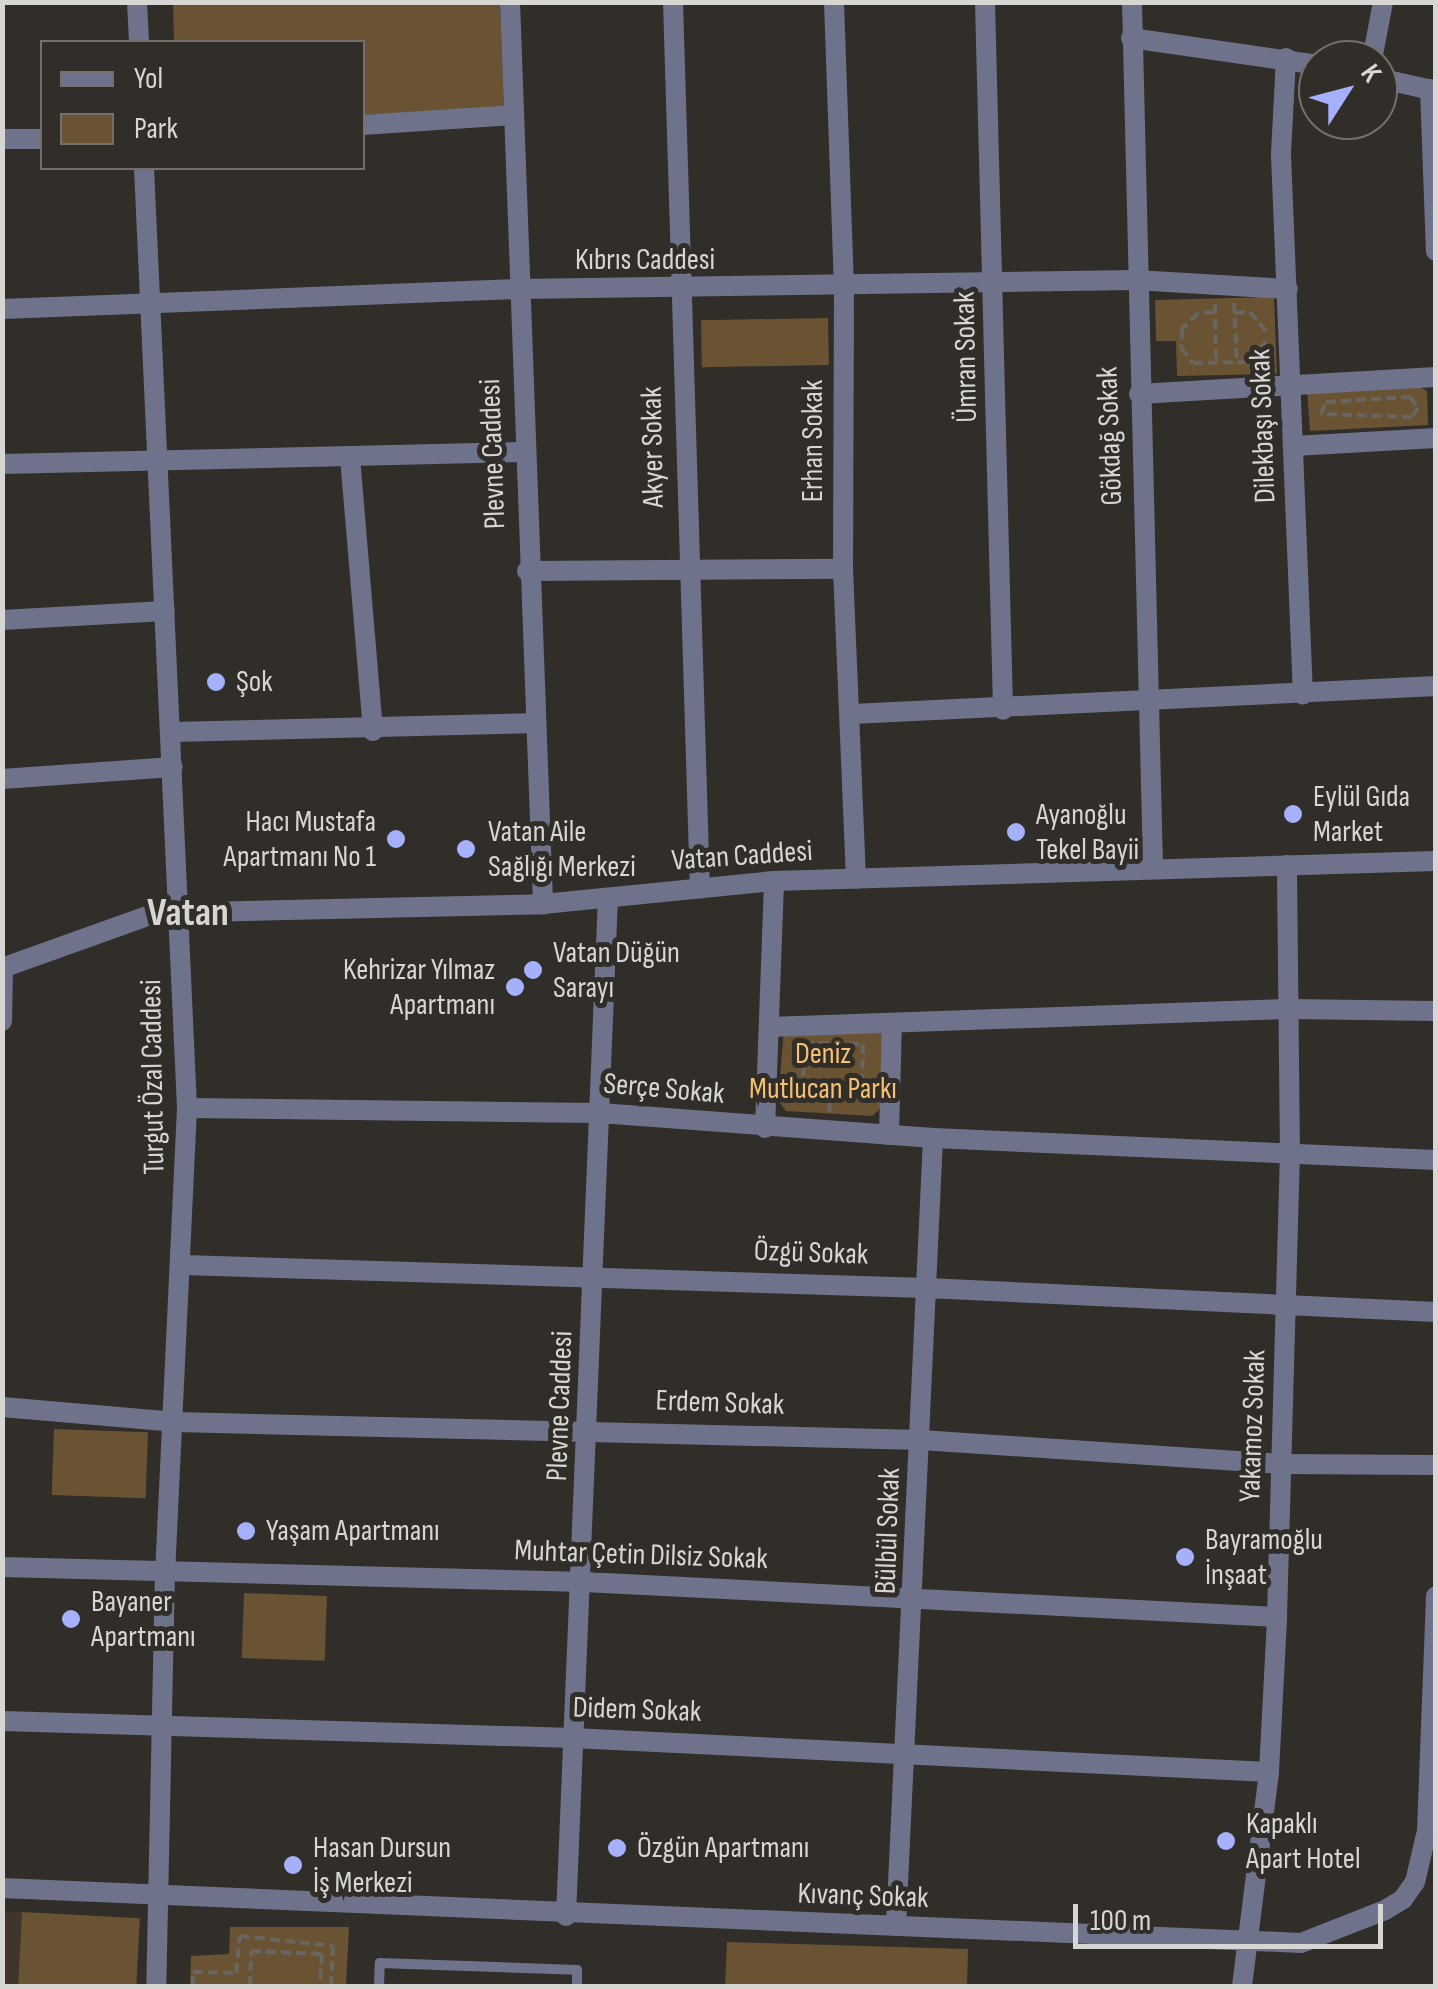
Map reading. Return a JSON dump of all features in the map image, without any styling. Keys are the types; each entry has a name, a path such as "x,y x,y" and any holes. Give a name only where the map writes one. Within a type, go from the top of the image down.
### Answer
{"street":[{"path":"137,2 139,40"},
{"name":"Plevne Caddesi","path":"510,2 527,571 543,904"},
{"name":"Akyer Sokak","path":"673,2 686,570 700,889"},
{"name":"Erhan Sokak","path":"834,2 844,288 843,569 856,879"},
{"name":"Ümran Sokak","path":"985,2 1003,710"},
{"name":"Gökdağ Sokak","path":"1132,2 1135,280 1153,868"},
{"path":"1376,40 1384,2"},
{"path":"1131,38 1298,61"},
{"name":"Dilekbaşı Sokak","path":"1286,58 1281,155 1304,694"},
{"path":"1398,82 1432,90 1436,251"},
{"path":"365,125 512,114"},
{"path":"2,139 40,139"},
{"name":"Turgut Özal Caddesi","path":"144,170 187,1108 176,1422 165,1570 156,1986"},
{"name":"Kıbrıs Caddesi","path":"2,310 517,289 679,292 1135,280 1288,289"},
{"path":"1139,394 1436,378"},
{"path":"1294,446 1436,438"},
{"path":"2,464 158,456 350,457 523,452"},
{"path":"350,457 373,731"},
{"path":"527,571 843,569"},
{"path":"2,620 165,611"},
{"path":"852,714 1003,710 1436,686"},
{"path":"172,732 373,731 533,723"},
{"path":"2,779 173,767"},
{"name":"Vatan Caddesi","path":"3,968 156,913 178,911 543,904 774,881 1436,860"},
{"name":"Yakamoz Sokak","path":"1242,1986 1269,1772 1278,1617 1290,1157 1287,865"},
{"path":"765,1128 774,881"},
{"name":"Plevne Caddesi","path":"566,1916 584,1582 608,898"},
{"path":"2,1021 3,968"},
{"path":"769,1027 1288,1010 1436,1011"},
{"path":"889,1136 892,1024"},
{"name":"Serçe Sokak","path":"187,1108 600,1113 889,1136 1290,1157 1436,1160"},
{"name":"Bülbül Sokak","path":"896,1926 915,1598 933,1138"},
{"name":"Özgü Sokak","path":"183,1265 928,1288 1287,1310 1436,1312"},
{"name":"Erdem Sokak","path":"2,1407 176,1422 922,1440 1281,1464 1436,1465"},
{"name":"Muhtar Çetin Dilsiz Sokak","path":"2,1567 584,1582 1278,1617"},
{"name":"Kıvanç Sokak","path":"2,1888 158,1899 896,1926 1250,1945 1301,1943 1403,1900 1415,1882 1431,1827 1436,1596"},
{"name":"Didem Sokak","path":"2,1721 906,1751 1269,1772"}],"lane":[{"path":"379,1986 380,1963 577,1970 576,1986"}],"path":[{"path":"1216,365 1214,304 1234,303 1237,364"},
{"path":"1214,312 1192,317 1180,342 1193,363 1237,364 1262,354 1267,333 1255,314 1235,313"},
{"path":"1410,397 1418,408 1412,417 1321,414 1326,402 1410,397"},
{"path":"804,1042 863,1044 862,1092 803,1091 804,1042"},
{"path":"193,1986 194,1972 236,1973 240,1936 332,1946 331,1986"},
{"path":"250,1986 251,1951 322,1954 320,1986"}],"shaded area":[{"path":"2,1911 22,1912 18,1986 3,1986"}],"green space":[{"path":"173,3 500,3 504,110 365,115 365,40 174,40"},
{"path":"1274,297 1277,374 1177,376 1176,341 1156,341 1155,300"},
{"path":"828,318 829,365 702,367 701,320"},
{"path":"1418,386 1427,391 1428,425 1310,431 1307,391"},
{"name":"Deniz Mutlucan Parkı","path":"784,1029 884,1031 881,1108 872,1116 786,1111 778,1100"},
{"path":"54,1429 148,1432 146,1498 52,1495"},
{"path":"244,1593 327,1596 325,1661 242,1658"},
{"path":"22,1912 140,1918 136,1986 18,1986"},
{"path":"230,1927 349,1927 346,1986 190,1986 191,1956 229,1954"},
{"path":"727,1942 968,1949 967,1986 725,1986"}],"place":[{"name":"Şok","path":"216,682"},
{"name":"Eylül Gıda Market","path":"1293,814"},
{"name":"Ayanoğlu Tekel Bayii","path":"1016,832"},
{"name":"Hacı Mustafa Apartmanı No 1","path":"396,839"},
{"name":"Vatan Aile Sağlığı Merkezi","path":"466,849"},
{"name":"Vatan Düğün Sarayı","path":"533,970"},
{"name":"Kehrizar Yılmaz Apartmanı","path":"515,987"},
{"name":"Yaşam Apartmanı","path":"246,1531"},
{"name":"Bayramoğlu İnşaat","path":"1185,1557"},
{"name":"Bayaner Apartmanı","path":"71,1619"},
{"name":"Kapaklı Apart Hotel","path":"1226,1841"},
{"name":"Özgün Apartmanı","path":"617,1848"},
{"name":"Hasan Dursun İş Merkezi","path":"293,1865"}],"district":[{"name":"Vatan","path":"188,913"}]}
